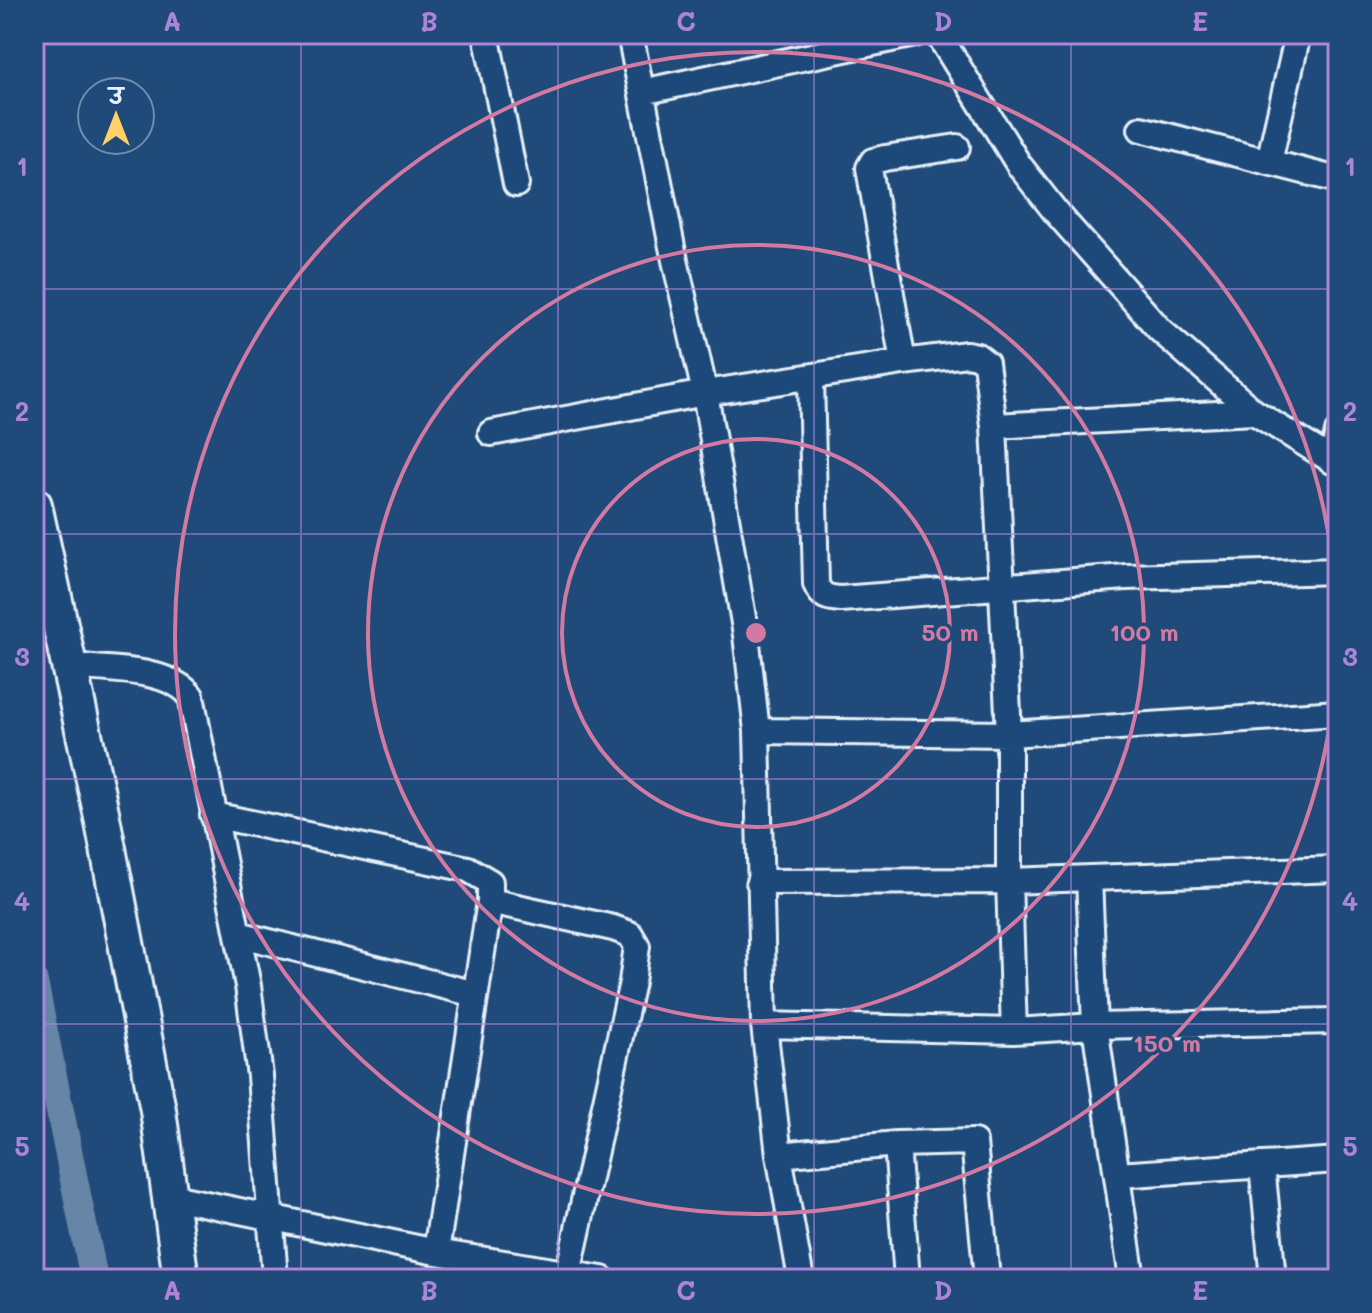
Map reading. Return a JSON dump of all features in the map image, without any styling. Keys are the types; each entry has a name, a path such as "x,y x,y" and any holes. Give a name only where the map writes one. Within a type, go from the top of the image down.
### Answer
{"main road":[{"path":"34,505 101,812 155,1095 181,1279"}],"street":[{"path":"486,34 516,184"},
{"path":"630,34 672,247 705,393 735,564 757,731 764,1025 779,1155 801,1279"},
{"path":"642,92 915,34"},
{"path":"938,34 1019,165 1055,211 1160,330 1254,412 1335,462 1338,432"},
{"path":"1269,162 1298,34"},
{"path":"1141,129 1338,180"},
{"path":"903,362 869,168 873,161 885,158 957,147"},
{"path":"491,433 705,393 903,362 967,354 977,356 986,363 994,426 1009,734 1009,881 1014,1031"},
{"path":"811,378 816,584 820,593 827,598 1126,577 1338,571"},
{"path":"994,426 1254,412"},
{"path":"69,666 172,680 191,696 248,986 260,1076 275,1279"},
{"path":"757,731 1009,734 1338,713"},
{"path":"213,815 468,869 490,882 490,901 436,1252"},
{"path":"759,882 1009,881 1338,869"},
{"path":"1089,878 1095,1026 1132,1279"},
{"path":"490,901 613,928 630,934 637,946 632,982 568,1274"},
{"path":"238,934 475,994"},
{"path":"764,1025 1014,1031 1095,1026 1338,1021"},
{"path":"779,1155 897,1144 974,1142 987,1279"},
{"path":"897,1144 907,1279"},
{"path":"1118,1175 1338,1160"},
{"path":"1262,1165 1273,1279"},
{"path":"168,1196 436,1252 602,1279"}],"waterway":[{"path":"34,982 94,1279"}]}
